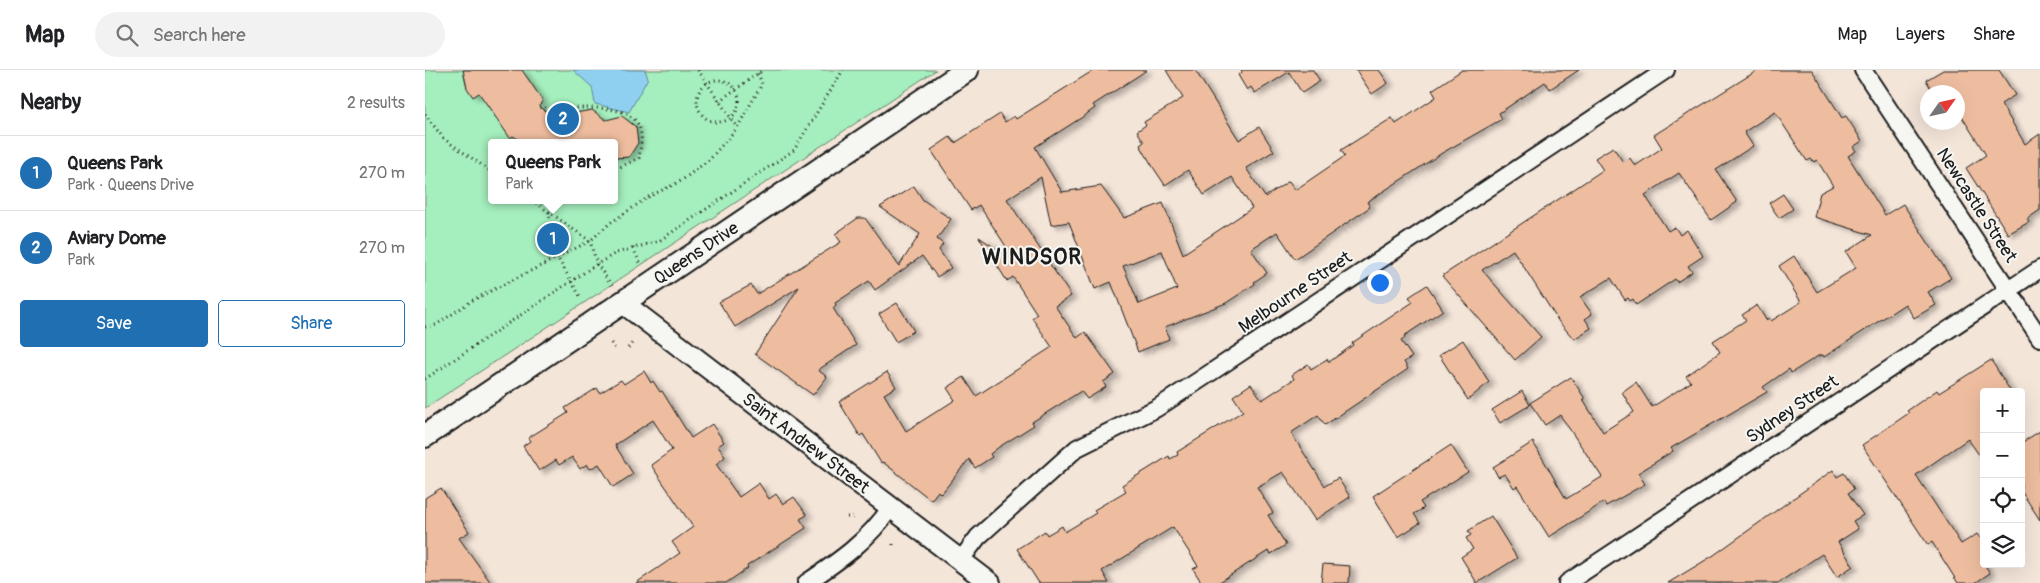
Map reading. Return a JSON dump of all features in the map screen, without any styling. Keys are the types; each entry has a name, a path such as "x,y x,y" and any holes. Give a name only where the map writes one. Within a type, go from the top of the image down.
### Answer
{"main road":[{"name":"Queens Drive","path":"425,436 967,70"}],"street":[{"name":"Melbourne Street","path":"960,561 978,537 1077,448 1157,408 1190,387 1666,70"},
{"name":"Newcastle Street","path":"1863,70 2040,338"},
{"name":"Sydney Street","path":"1567,583 2040,269"},
{"name":"Saint Andrew Street","path":"623,303 990,583"},
{"path":"806,583 851,552 874,530 891,507"}],"path":[{"path":"698,70 737,128"},
{"path":"425,327 436,324 473,300 590,241 610,223 650,196 681,181 710,159 737,128 763,84 757,70"},
{"path":"719,101 763,70"},
{"path":"425,379 597,264 633,248 659,241 795,150 843,70"},
{"path":"713,80 726,81 736,89 739,95 739,108 731,119 718,123 705,118 700,113 697,107 698,93 707,83 713,80"},
{"path":"541,104 562,123 575,108 601,108 618,111 635,119 641,134 639,158 618,168"},
{"path":"425,114 444,139 488,169"},
{"path":"538,204 590,241 597,264"},
{"path":"549,212 549,232 557,258 581,298"},
{"path":"633,248 639,259"},
{"path":"611,343 616,350"},
{"path":"628,348 632,343"},
{"path":"847,518 854,517"}],"green space":[{"path":"425,70 936,70 425,408"}],"water":[{"path":"573,70 645,70 648,78 629,112 595,104 592,87"}],"building":[{"path":"463,70 522,70 543,101 539,107 566,124 575,113 592,110 606,120 622,116 636,127 638,143 629,157 618,158 618,139 518,139 513,136 510,138 479,93 473,97 467,88"},
{"path":"1094,70 1147,70 1093,105 1095,108 1081,118 1035,147 1062,192 1101,186 1124,218 1163,203 1183,254 1252,208 1232,177 1204,195 1188,170 1165,185 1153,167 1140,145 1144,142 1137,131 1146,125 1144,122 1183,98 1166,70 1195,70 1239,140 1259,127 1274,151 1246,168 1265,197 1289,181 1295,190 1345,156 1341,150 1392,118 1396,124 1436,97 1432,90 1462,70 1579,70 1550,89 1545,82 1499,113 1502,119 1442,153 1367,202 1370,207 1295,259 1277,232 1251,249 1267,273 1254,282 1255,284 1226,303 1165,327 1169,339 1138,352 1111,282 1095,289 1069,222 1051,225 1041,177 1007,199 1071,296 1055,306 1077,338 1085,332 1115,374 1103,382 1106,387 1087,399 1081,391 1032,422 1034,425 999,447 990,454 992,457 975,468 969,459 941,494 938,491 931,500 883,462 881,463 863,434 860,436 839,402 887,372 896,387 884,394 906,431 955,400 947,388 964,377 976,396 1052,347 1032,318 1037,314 1013,277 1007,281 979,237 1004,254 1009,251 979,205 971,210 931,150 950,137 955,143 1000,114 1005,122 1014,116 1016,119","holes":["1162,251 1177,289 1139,304 1123,266"]},
{"path":"1241,70 1313,70 1320,81 1302,93 1289,72 1255,93 1251,87 1247,90 1238,75 1242,73"},
{"path":"1356,70 1379,70 1388,83 1372,94"},
{"path":"1758,70 1812,70 1842,118 1846,116 1862,141 1853,147 1856,151 1848,156 1885,215 1903,204 1951,278 1928,292 1936,305 1914,318 1905,304 1824,357 1823,355 1818,356 1791,373 1789,369 1763,387 1767,392 1671,448 1673,451 1638,473 1645,484 1606,506 1604,502 1549,537 1517,486 1514,488 1505,474 1498,477 1493,467 1533,442 1566,499 1602,477 1560,415 1545,425 1530,403 1571,377 1603,432 1634,412 1622,392 1636,382 1652,407 1691,382 1686,376 1720,352 1713,341 1746,320 1742,315 1757,305 1766,320 1769,318 1771,321 1801,302 1779,266 1794,256 1817,292 1856,268 1846,252 1872,235 1814,217 1820,193 1833,186 1817,160 1814,162 1811,159 1807,161 1775,112 1744,132 1753,146 1716,170 1737,202 1711,220 1679,173 1645,195 1668,231 1675,227 1680,235 1687,230 1703,256 1688,266 1692,272 1677,282 1675,279 1636,305 1633,299 1630,301 1628,298 1625,300 1611,278 1580,297 1592,314 1585,319 1591,328 1574,339 1559,322 1513,250 1482,270 1541,337 1515,360 1442,276 1603,170 1595,158 1613,147 1623,162 1630,158 1635,166 1662,148 1654,135"},
{"path":"1943,70 1999,70 2015,95 2001,104 2025,144 2040,134 2040,210 2027,219 2029,222 2008,234 1966,168 1986,155 1965,122 1965,85 1929,85 1926,80"},
{"path":"914,186 923,200 951,219 937,239 943,244 939,250 951,268 937,277 922,256 875,290 869,281 835,303 836,305 833,308 856,345 818,370 827,377 813,395 755,354 799,287 735,327 719,302 751,285 757,294 841,242 835,234 858,218 865,218 899,266 920,234 880,207"},
{"path":"1783,194 1793,209 1779,218 1769,203"},
{"path":"1427,285 1443,310 1404,336 1405,338 1401,341 1412,357 1404,362 1408,369 1325,425 1318,415 1291,433 1325,486 1338,478 1350,497 1315,520 1283,472 1257,487 1273,513 1268,515 1286,545 1271,554 1268,551 1218,583 1202,583 1193,569 1198,566 1173,527 1102,571 1109,583 1039,583 1017,549 1045,531 1047,535 1062,526 1065,532 1096,513 1094,510 1126,491 1122,485 1169,456 1170,459 1178,455 1177,452 1243,411 1233,396 1251,384 1262,400 1294,379 1292,375 1308,364 1311,369 1327,359 1329,362 1353,345 1352,343 1413,302 1409,297"},
{"path":"897,303 914,331 896,342 879,314"},
{"path":"1463,340 1489,382 1468,400 1439,355"},
{"path":"1991,360 2008,388 1980,388 1980,456 1968,439 1916,475 1961,544 1977,534 1980,538 1980,568 1987,568 1990,573 1975,583 1958,583 1932,542 1928,545 1862,445 1909,413 1907,411 1937,390 1939,393"},
{"path":"644,371 651,383 653,381 660,392 662,391 691,438 712,424 724,442 718,446 725,457 716,464 739,497 759,483 769,499 776,494 783,504 794,497 807,515 800,519 806,528 747,566 748,568 726,583 636,583 680,553 672,542 693,527 651,465 672,450 653,420 615,445 633,474 613,487 599,464 590,469 587,464 580,469 572,457 559,465 556,460 539,471 523,446 530,441 528,438 568,413 565,408 597,388 600,393 621,380 624,384"},
{"path":"1522,391 1530,405 1500,423 1492,410"},
{"path":"2040,431 2040,520 2025,497 2025,440"},
{"path":"1451,445 1468,472 1420,502 1424,508 1414,514 1420,523 1398,537 1373,496"},
{"path":"1833,470 1837,477 1844,473 1854,489 1848,493 1863,515 1853,521 1858,529 1838,542 1853,566 1837,577 1822,554 1778,583 1668,583 1714,555"},
{"path":"441,488 469,532 459,538 491,583 425,583 425,498"},
{"path":"1491,516 1517,558 1477,583 1461,557 1473,549 1466,538 1471,535 1468,531"},
{"path":"1323,564 1350,566 1349,583 1321,583"}],"place":[{"name":"Aviary Dome","path":"563,119"},
{"name":"Queens Park","path":"553,239"}],"district":[{"name":"WINDSOR","path":"1032,256"}]}
